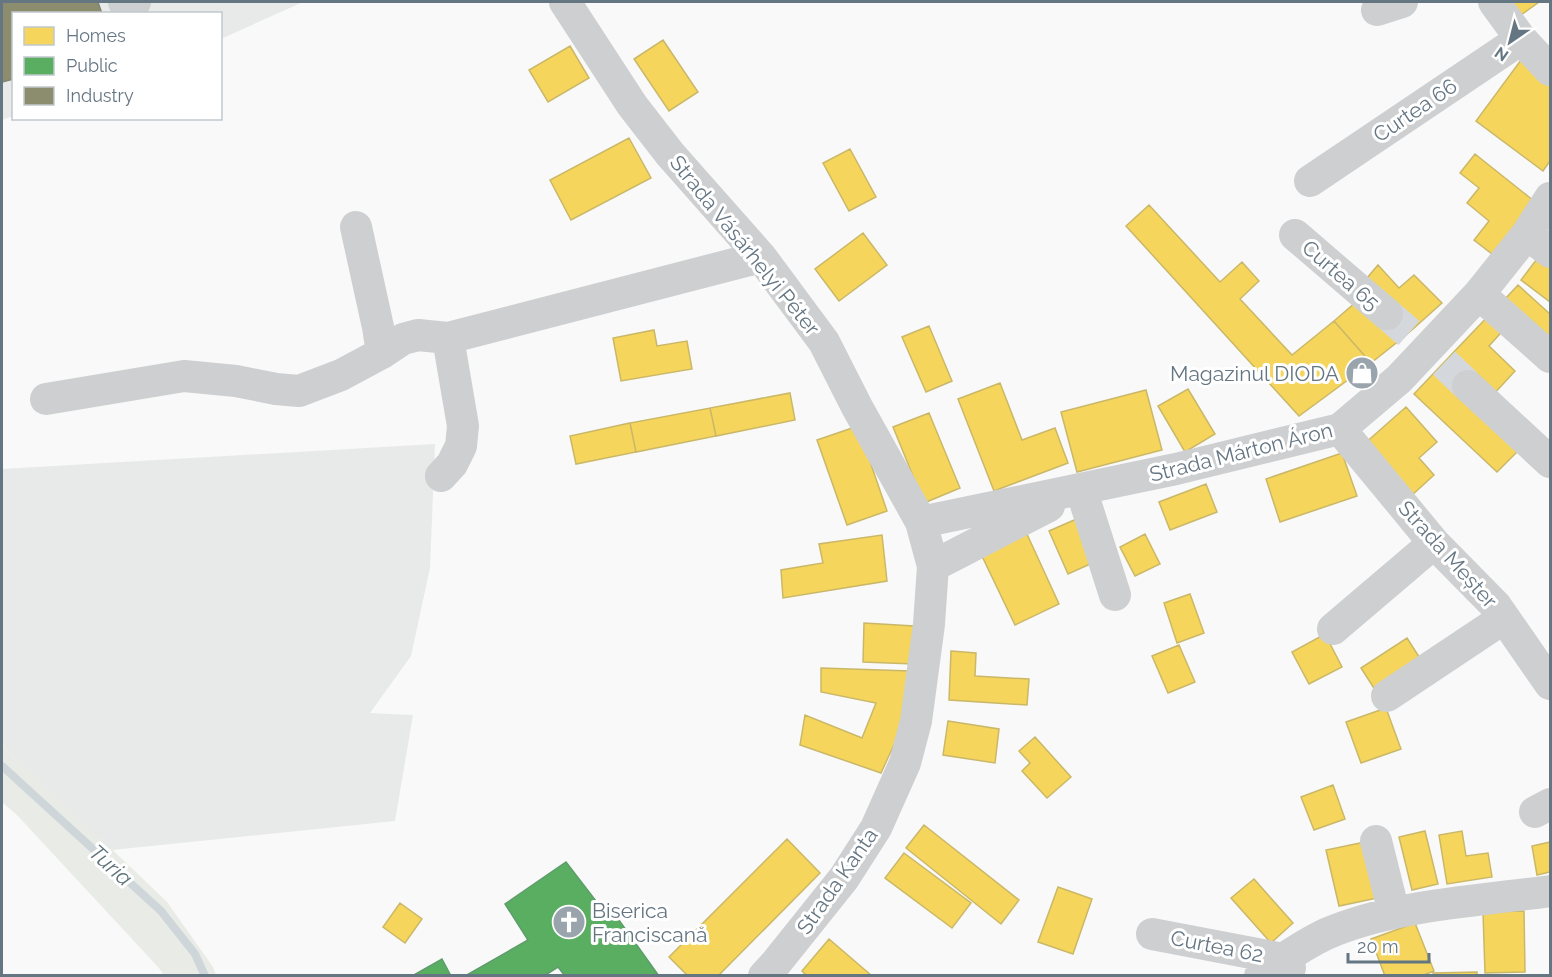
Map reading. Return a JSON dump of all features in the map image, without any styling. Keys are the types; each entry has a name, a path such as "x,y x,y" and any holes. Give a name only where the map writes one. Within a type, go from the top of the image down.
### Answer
{"street":[{"path":"124,2 126,6 135,2"},
{"name":"Strada Vásárhelyi Péter","path":"565,2 632,105 670,154 761,257 825,342 857,407 921,522 933,566"},
{"path":"1494,2 1521,39 1551,70"},
{"name":"Curtea 66","path":"1310,181 1521,39"},
{"name":"Strada Márton Áron","path":"921,522 1081,489 1340,429 1399,379 1417,340 1479,294 1539,243 1551,198"},
{"path":"356,227 382,353"},
{"name":"Curtea 65","path":"1295,235 1417,340"},
{"path":"46,399 184,376 299,391 341,375 403,339 418,335 448,338 761,257"},
{"path":"1479,294 1551,357"},
{"path":"441,476 452,464 461,446 463,426 448,338"},
{"path":"1468,386 1551,462"},
{"name":"Strada Meșter","path":"1340,429 1434,543 1504,618 1551,684"},
{"path":"1081,489 1115,595"},
{"name":"Strada Márton Áron","path":"933,566 1081,489"},
{"path":"1333,629 1434,543"},
{"name":"Strada Kanta","path":"764,975 844,878 876,828 897,782 916,721 929,624 933,566"},
{"path":"1387,696 1504,618"},
{"path":"1376,841 1394,913"},
{"path":"1280,970 1325,935 1360,922 1394,913 1551,891"},
{"name":"Curtea 62","path":"1152,934 1280,970"}],"shaded area":[{"path":"2,2 303,2 222,39 222,12 12,12 12,116 2,120"},
{"path":"435,444 430,568 411,656 370,713 413,715 395,821 112,850 4,746 2,741 2,469"},
{"path":"2,741 4,746 167,902 213,967 216,975 164,975 17,815 2,802"}],"building: Homes":[{"path":"1510,2 1539,2 1521,15"},
{"path":"663,40 698,92 669,111 634,59"},
{"path":"570,46 589,78 548,102 529,70"},
{"path":"1521,60 1550,82 1550,161 1543,171 1476,121"},
{"path":"629,138 651,178 571,220 550,180"},
{"path":"850,149 876,197 849,211 823,163"},
{"path":"1475,154 1534,201 1492,254 1474,240 1489,221 1467,203 1479,188 1460,173"},
{"path":"1149,205 1220,282 1242,262 1259,281 1240,299 1292,355 1334,321 1371,363 1299,416 1126,226"},
{"path":"863,233 887,265 839,301 815,269"},
{"path":"1540,255 1550,262 1550,302 1521,280"},
{"path":"1378,265 1399,288 1414,275 1442,303 1405,336 1383,318 1361,285"},
{"path":"1518,285 1550,314 1550,337 1505,299"},
{"path":"1355,303 1383,318 1405,336 1371,363 1334,321"},
{"path":"1493,311 1508,325 1489,346 1515,371 1492,396 1450,356"},
{"path":"929,326 952,381 926,392 902,337"},
{"path":"654,330 657,346 687,341 692,369 621,381 613,338"},
{"path":"1450,356 1474,379 1523,446 1497,472 1414,394"},
{"path":"1000,383 1022,440 1055,428 1068,463 994,491 958,399"},
{"path":"1188,389 1215,434 1185,452 1158,406"},
{"path":"1146,390 1162,450 1077,472 1061,412"},
{"path":"790,393 795,420 716,436 710,408"},
{"path":"1406,407 1437,442 1419,458 1434,475 1410,497 1363,445"},
{"path":"710,408 716,436 636,452 630,423"},
{"path":"929,413 960,488 924,503 893,427"},
{"path":"630,423 636,452 576,464 570,436"},
{"path":"858,426 887,511 847,525 817,440"},
{"path":"1342,453 1357,496 1280,522 1266,479"},
{"path":"1206,484 1217,512 1170,530 1159,502"},
{"path":"1081,517 1099,560 1068,574 1049,531"},
{"path":"1026,532 1059,604 1015,625 981,554"},
{"path":"1145,534 1160,564 1135,576 1120,547"},
{"path":"882,535 887,581 783,598 781,570 823,563 819,544"},
{"path":"1190,594 1204,633 1177,643 1164,603"},
{"path":"864,623 914,626 913,664 863,662"},
{"path":"1325,634 1342,667 1309,684 1292,652"},
{"path":"1407,638 1423,663 1377,693 1361,668"},
{"path":"1179,645 1195,682 1168,693 1152,656"},
{"path":"951,651 976,653 975,676 1029,679 1027,705 949,700"},
{"path":"821,668 910,671 905,721 881,773 800,745 805,715 862,738 876,703 821,692"},
{"path":"1386,708 1401,749 1361,763 1346,722"},
{"path":"948,721 999,729 995,763 943,755"},
{"path":"1035,737 1071,777 1047,798 1022,771 1030,763 1019,751"},
{"path":"1333,785 1345,819 1314,830 1301,797"},
{"path":"924,825 1019,900 1001,924 906,848"},
{"path":"1425,831 1438,884 1412,890 1399,837"},
{"path":"1462,831 1466,856 1488,853 1492,877 1447,884 1439,835"},
{"path":"787,839 820,873 718,976 688,976 669,957"},
{"path":"1370,841 1382,897 1339,906 1326,850"},
{"path":"1550,842 1550,872 1537,875 1532,846"},
{"path":"904,853 971,903 952,928 885,878"},
{"path":"1254,879 1293,923 1271,943 1231,898"},
{"path":"1058,887 1092,899 1073,954 1038,942"},
{"path":"400,903 422,919 405,943 383,927"},
{"path":"1524,911 1525,972 1485,973 1483,912"},
{"path":"1415,923 1434,971 1421,976 1385,976 1371,939"},
{"path":"829,939 872,976 807,976 802,971"},
{"path":"1477,972 1477,976 1434,976 1433,973"}],"building: Public":[{"name":"Biserica Franciscană","path":"566,862 599,905 606,902 659,976 565,976 558,967 544,976 465,976 528,940 505,904"},
{"path":"442,959 451,976 412,976"}],"building: Industry":[{"path":"2,2 98,2 101,12 12,12 12,80 2,82"}],"waterway":[{"name":"Turia","path":"2,766 161,911 195,954 205,976"}],"tunnel":[{"path":"1387,314 1409,333"},
{"path":"1444,363 1468,386"}],"place":[{"name":"Magazinul DIODA","path":"1362,373"},
{"name":"Biserica Franciscană","path":"569,922"}]}
